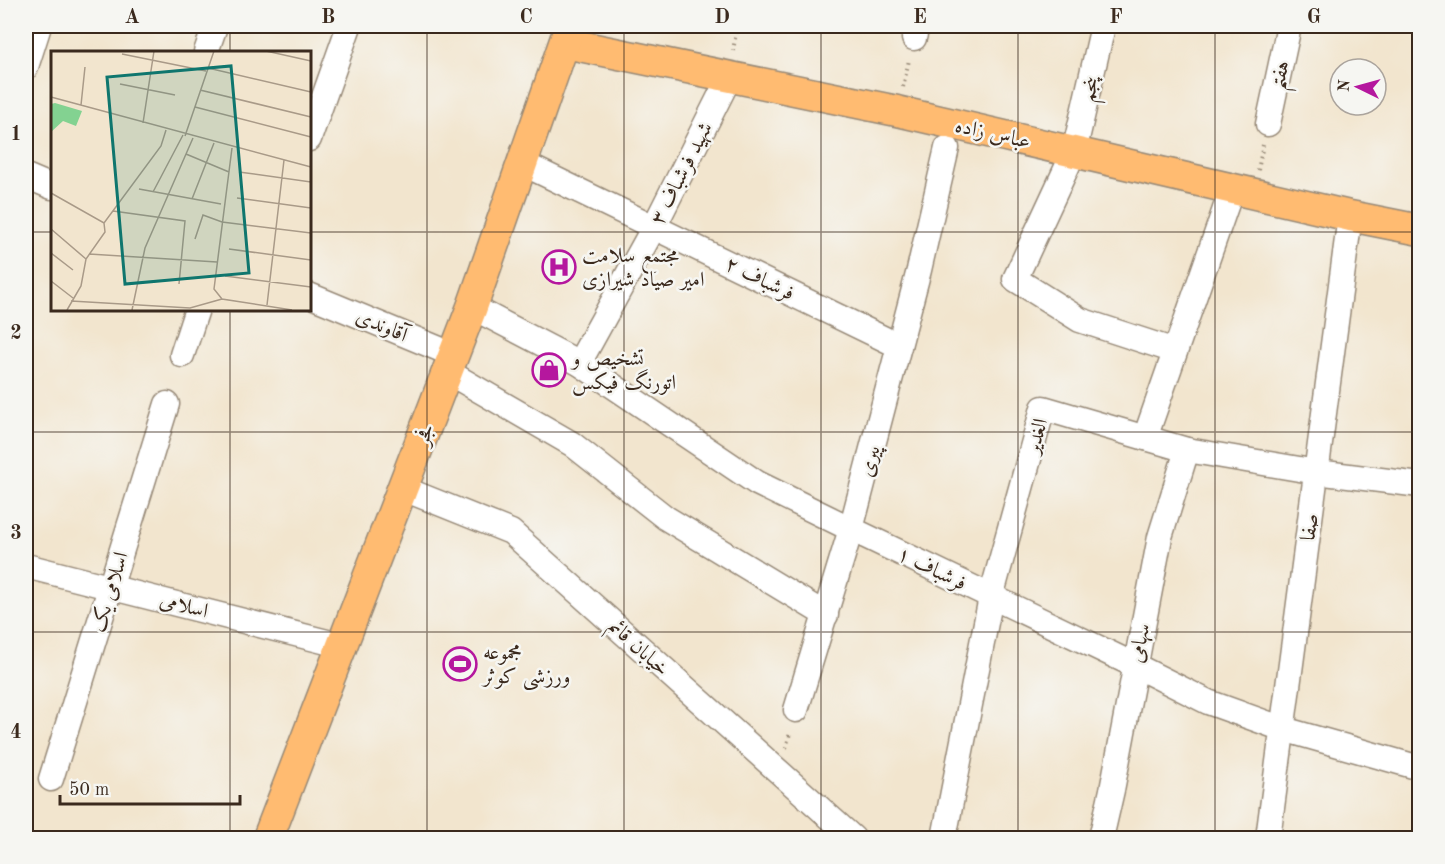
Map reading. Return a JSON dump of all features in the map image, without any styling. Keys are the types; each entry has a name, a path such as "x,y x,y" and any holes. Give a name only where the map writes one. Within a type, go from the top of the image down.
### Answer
{"main road":[{"name":"عباس زاده","path":"568,34 729,78 897,111 1419,230"},
{"name":"فجر","path":"268,838 451,364 524,164 568,34"}],"street":[{"path":"26,67 39,26"},
{"path":"206,51 214,26"},
{"path":"310,136 349,26"},
{"name":"پنجم","path":"1103,26 1074,152 1015,279 1080,320 1175,351"},
{"name":"هفتم","path":"1268,123 1289,26"},
{"name":"شهید فرشباف ۳","path":"579,363 654,227 729,78"},
{"name":"پیری","path":"796,710 851,529 899,346 947,148"},
{"name":"فرشباف ۲","path":"524,164 899,346"},
{"path":"26,176 51,187"},
{"path":"1145,438 1175,351 1242,191"},
{"name":"صفا","path":"1268,838 1350,216"},
{"name":"آقاوندی","path":"310,295 451,364 572,444 666,518 825,615"},
{"name":"فرشباف ۱","path":"472,307 579,363 757,483 851,529 1208,702 1283,729 1419,768"},
{"path":"182,355 197,310"},
{"name":"اسلامی یک","path":"51,779 167,404"},
{"name":"الغدیر","path":"944,838 991,597 1043,408 1187,450 1317,472 1419,485"},
{"name":"سهامی","path":"1101,838 1160,537 1187,450"},
{"name":"خیابان قائم","path":"404,489 511,532 853,838"},
{"name":"اسلامی","path":"26,566 343,646"}],"path":[{"path":"897,111 915,32"},
{"path":"1242,191 1268,123"},
{"path":"779,772 796,710"}],"place":[{"name":"مجتمع سلامت امیر صیاد شیرازی","path":"559,267"},
{"name":"تشخیص و اتورنگ فیکس","path":"549,370"},
{"name":"مجموعه ورزشی کوثر","path":"460,664"}]}
